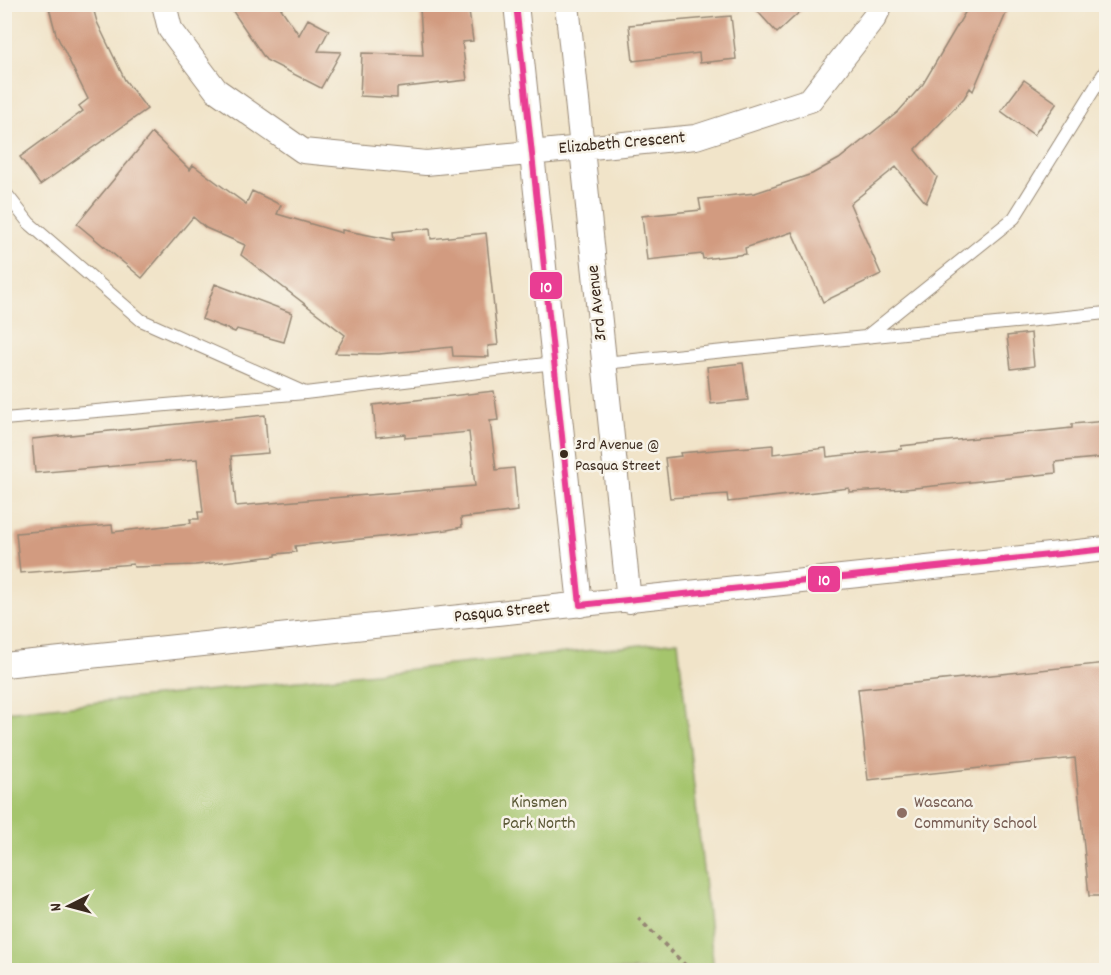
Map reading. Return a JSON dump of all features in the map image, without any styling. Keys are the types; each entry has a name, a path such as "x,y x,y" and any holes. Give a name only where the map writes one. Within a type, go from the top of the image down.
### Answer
{"street":[{"name":"Elizabeth Crescent","path":"164,4 170,29 216,90 303,151 426,163 696,137 810,100 874,18 881,4"},
{"path":"516,4 580,605"},
{"name":"3rd Avenue","path":"567,4 629,601"},
{"name":"Pasqua Street","path":"4,665 1107,549"}],"lane":[{"path":"866,337 1014,218 1107,70"},
{"path":"4,191 29,223 141,320 305,393"},
{"path":"604,363 1107,313"},
{"path":"4,420 305,393 554,363"}],"path":[{"path":"638,918 690,970"}],"green space":[{"name":"Kinsmen Park North","path":"678,641 714,970 5,970 5,712"}],"building":[{"path":"48,4 92,4 97,22 125,80 147,109 40,185 20,157 83,111 79,106 88,99 56,34"},
{"path":"228,4 278,4 299,35 308,19 329,30 318,51 341,52 321,88 266,60"},
{"path":"445,4 468,4 473,41 462,42 467,80 397,88 397,98 360,96 362,53 423,55 420,8"},
{"path":"751,4 808,4 777,33"},
{"path":"970,4 1010,4 973,91 970,88 964,98 915,150 937,177 926,203 896,167 850,204 881,274 823,302 792,232 745,248 746,254 703,259 702,254 647,260 642,216 701,210 699,199 755,193 812,174 839,159 898,112 923,84"},
{"path":"731,16 736,59 700,63 699,53 633,61 629,25"},
{"path":"1024,80 1057,103 1034,135 1001,111"},
{"path":"152,133 190,170 193,165 246,204 252,191 281,205 277,214 342,233 342,230 394,240 393,232 430,228 431,239 486,233 498,345 488,346 489,357 453,356 452,347 379,354 335,353 345,335 241,255 245,245 206,228 193,217 142,278 77,224"},
{"path":"215,284 292,313 284,342 237,329 235,332 202,319"},
{"path":"1031,333 1034,366 1011,369 1007,336"},
{"path":"743,363 748,400 711,404 707,367"},
{"path":"494,391 498,420 490,421 496,470 514,468 518,511 461,518 462,527 447,530 295,546 296,552 276,554 276,556 195,565 134,567 133,564 20,573 16,533 112,525 113,532 191,523 190,519 199,519 198,512 203,512 197,459 35,473 32,439 265,415 268,453 231,456 236,506 475,486 469,432 405,438 405,434 376,437 373,405"},
{"path":"1107,421 1107,457 1055,462 1056,473 905,489 849,492 849,488 728,502 727,494 670,498 665,458 681,456 680,453 773,445 773,454 826,448 827,457 902,449 901,446 1072,428 1072,424"},
{"path":"1107,663 1107,896 1089,896 1075,758 868,780 858,689"}],"transit line":[{"name":"10","path":"516,4 580,605 1106,549"}],"place":[{"name":"3rd Avenue @ Pasqua Street","path":"564,454"},
{"name":"Wascana Community School","path":"902,813"}]}
